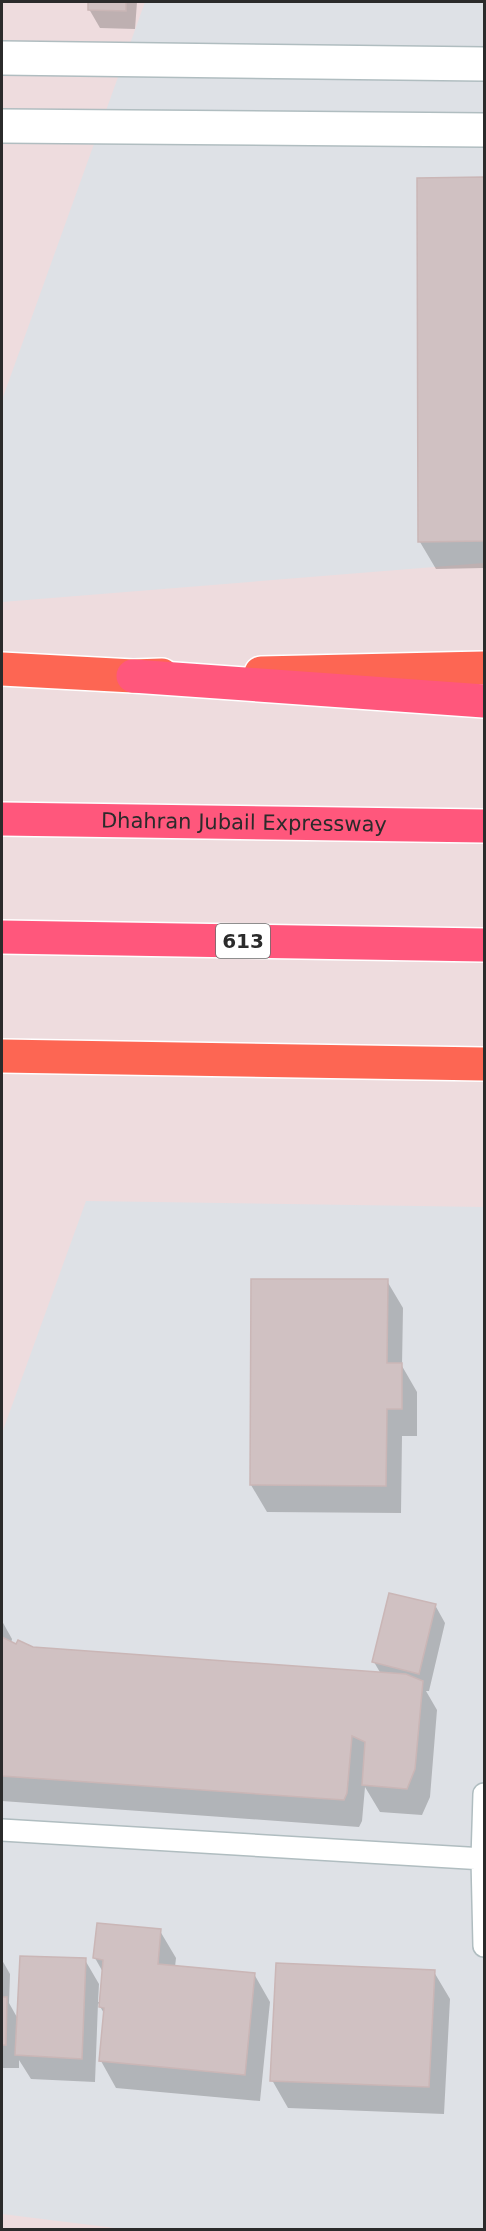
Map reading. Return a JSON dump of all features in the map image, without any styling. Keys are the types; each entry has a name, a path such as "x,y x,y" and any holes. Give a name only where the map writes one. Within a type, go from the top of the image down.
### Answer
{"highway":[{"path":"133,676 484,701"},
{"name":"Dhahran Jubail Expressway","path":"2,819 484,826"},
{"name":"613","path":"2,937 484,945"}],"main road":[{"path":"6,666 133,676 484,668"},
{"path":"2,1056 484,1064"}],"street":[{"path":"2,58 484,64"},
{"path":"2,126 484,130"}],"lane":[{"path":"484,1794 484,1946"},
{"path":"2,1830 483,1859"}],"shaded area":[{"path":"145,2 484,2 484,563 2,602 2,400"},
{"path":"86,1201 484,1207 484,2229 131,2230 2,2214 2,1433"}],"building":[{"path":"88,2 126,2 126,11 88,10"},
{"path":"484,177 484,541 418,542 417,178"},
{"path":"251,1279 388,1279 387,1363 402,1363 402,1409 387,1409 386,1486 250,1485"},
{"path":"389,1593 436,1604 419,1674 372,1662"},
{"path":"2,1637 16,1644 18,1640 33,1647 406,1674 423,1681 415,1769 407,1789 362,1785 365,1742 352,1736 347,1793 344,1800 2,1776"},
{"path":"97,1923 161,1929 158,1964 255,1973 245,2075 99,2061 104,2008 99,2007 103,1960 93,1958"},
{"path":"20,1956 86,1958 82,2059 15,2055"},
{"path":"276,1963 435,1970 429,2087 270,2081"},
{"path":"2,1997 7,1997 6,2045 2,2045"}]}
